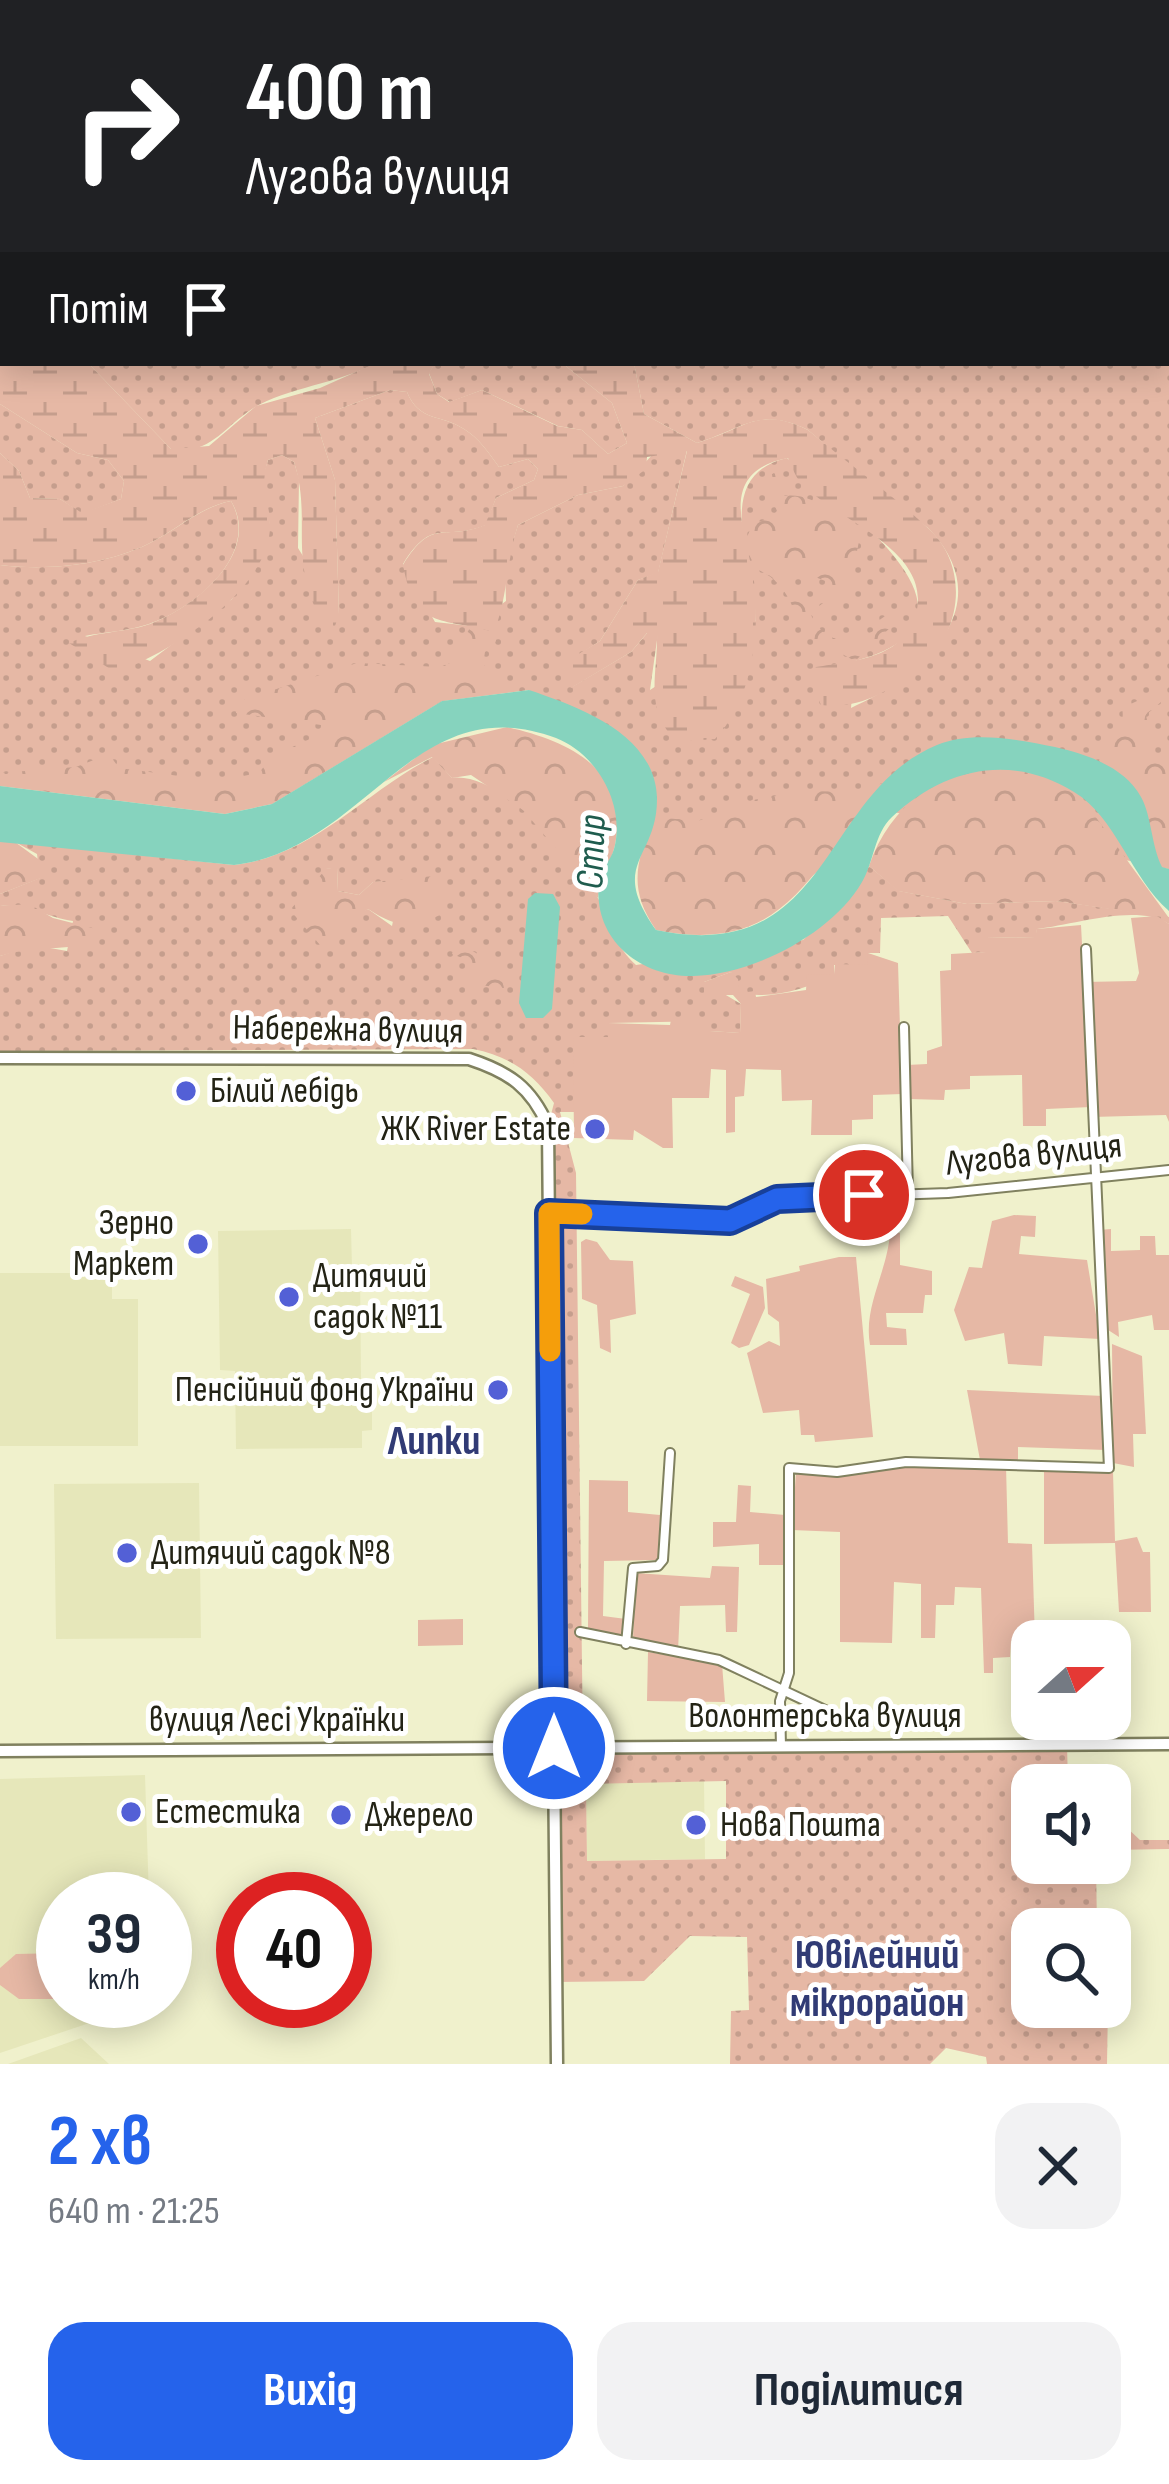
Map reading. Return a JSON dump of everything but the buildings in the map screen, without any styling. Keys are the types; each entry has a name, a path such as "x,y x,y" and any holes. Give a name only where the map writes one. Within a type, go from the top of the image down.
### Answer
{"street":[{"path":"781,1747 782,1692 789,1673 789,1468 837,1472 906,1462 1109,1468 1086,949"},
{"path":"904,1027 908,1192"},
{"name":"Набережна вулиця","path":"0,1058 469,1058 526,1086 539,1104 548,1126 556,2064"},
{"name":"Лугова вулиця","path":"549,1213 730,1221 777,1199 1169,1170"},
{"path":"626,1644 633,1568 658,1566 663,1560 670,1453"},
{"path":"580,1632 719,1660 844,1719"},
{"name":"Волонтерська вулиця","path":"554,1748 1169,1744"},
{"name":"вулиця Лесі Українки","path":"0,1751 554,1748"}],"shaded area":[{"path":"351,1229 352,1268 360,1269 361,1379 372,1389 372,1430 362,1431 362,1448 236,1449 235,1371 220,1370 218,1231"},
{"path":"0,1273 112,1273 112,1299 138,1299 138,1446 0,1446"},
{"name":"Дитячий садок №8","path":"199,1483 201,1638 56,1639 54,1484"},
{"path":"145,1775 148,1872 36,1872 36,2028 75,2028 0,2053 0,1779"},
{"path":"704,1781 705,1859 587,1861 586,1783"},
{"path":"81,2038 109,2064 8,2064"}],"green space":[{"path":"0,366 91,366 171,449 209,446 256,406 320,388 369,366 433,366 429,374 437,394 449,402 482,390 557,426 582,430 608,454 627,443 612,403 566,366 635,366 644,414 697,443 751,422 791,423 808,430 885,491 942,544 955,581 952,619 934,653 897,684 861,701 821,705 809,677 816,667 876,655 901,640 916,614 917,591 910,571 896,554 816,497 801,483 788,458 764,466 749,478 742,493 756,609 745,689 715,739 677,742 656,704 657,633 647,633 631,652 571,688 562,664 600,641 638,580 658,572 687,451 647,457 646,469 623,486 578,495 518,525 494,632 423,611 408,586 403,565 431,535 485,525 496,498 534,480 538,469 528,459 499,467 469,433 424,413 407,392 390,390 315,418 335,480 339,614 335,626 324,626 306,580 299,483 294,462 282,455 268,460 265,470 270,524 266,548 254,572 236,595 188,635 115,672 69,643 150,624 204,591 231,558 238,539 231,501 113,557 57,567 0,565 0,453 19,471 30,498 60,499 82,513 121,499 124,481 108,460 77,453 0,404"},
{"path":"91,366 369,366 265,402 206,444 171,449"},
{"path":"433,366 566,366 612,403 627,443 608,454 582,430 558,426 482,390 450,402 437,394 429,373"},
{"path":"635,366 1169,366 1169,869 864,806 827,864 748,927 529,690 442,701 272,804 0,786 0,565 57,567 113,557 231,501 238,521 237,540 231,559 204,592 149,624 85,636 150,661 232,599 270,524 260,486 268,460 282,455 294,462 299,479 298,548 339,614 335,480 315,418 390,390 407,392 424,413 469,433 499,467 528,459 538,469 534,480 496,498 486,525 431,535 413,549 403,564 435,622 471,626 506,601 505,567 518,525 578,495 623,486 655,452 687,450 658,573 638,580 600,641 563,665 572,687 631,652 648,632 658,633 650,690 756,621 743,503 749,483 763,468 787,458 872,532 899,562 915,592 917,619 898,643 855,661 851,708 902,679 943,637 955,613 958,587 951,559 931,531 808,430 763,420 697,443 644,414"},
{"path":"0,404 77,453 108,460 124,481 121,499 82,514 60,499 30,498 19,471 0,453"},
{"path":"774,473 785,483 784,496 816,502 860,537 846,595 823,621 815,609 830,598 828,582 792,568 790,581 830,636 857,637 878,629 878,621 888,614 893,625 855,661 803,633 787,595 756,569 744,544 753,523 770,519 777,511 772,499 757,490 760,481"},
{"path":"471,626 494,632 496,641 485,652 483,665 506,675 509,692 442,701 272,804 225,814 0,786 0,773 76,767 109,754 119,768 217,781 259,773 272,756 328,731 328,726 236,713 236,702 357,663 440,667 450,663"},
{"path":"1163,689 1161,702 1146,715 1154,756 1169,750 1169,869 1162,867 1149,842 1141,797 1099,761 1119,729 1122,708"},
{"path":"507,727 572,750 604,778 617,818 615,845 598,898 523,810 471,775 452,778 432,757 384,782 432,745"},
{"path":"433,757 452,778 493,788 514,802 556,841 588,882 618,942 636,965 803,940 855,892 869,866 899,891 967,904 1056,901 1169,917 1169,924 1140,915 1105,917 1037,929 1036,937 986,938 987,952 972,953 948,916 881,918 880,953 868,953 868,965 834,965 834,974 823,980 774,994 738,993 731,972 704,982 741,1004 740,1033 710,1031 710,1021 609,1023 608,1037 574,1037 574,1112 560,1112 576,1173 583,1747 1067,1744 1067,1764 1011,1764 1011,1884 1096,1884 1097,1908 1011,1908 1011,2028 1108,2028 1107,2064 987,2064 986,2057 946,2048 930,2064 730,2064 731,2011 749,2010 747,1937 690,1936 644,1981 556,1982 548,1126 554,1103 538,1083 509,1061 473,1049 0,1051 0,956 33,945 67,951 73,921 0,906 0,894 40,878 37,854 15,842 234,865 263,859 314,836","holes":["337,868 338,891 359,895 373,882 401,881 392,926 368,909 348,919 326,869","726,1781 726,1859 587,1861 586,1784"]},
{"path":"1004,768 1041,775 1079,794 1169,918 1056,901 967,904 898,891 869,866 890,825 920,795 958,776"},
{"path":"886,782 817,871 769,916 739,930 702,935 656,930 647,915 638,875 653,817 698,821 753,800 805,791 857,792"},
{"path":"0,842 15,842 45,864 41,878 0,894"},
{"path":"337,867 338,891 359,895 373,882 434,876 450,893 445,912 406,924 368,909 320,945 290,910 326,869"},
{"path":"29,904 53,918 100,930 99,942 0,956 0,906"},
{"path":"1157,916 1169,924 1169,1122 1166,1115 1092,1117 1091,1107 1046,1109 1046,1126 1023,1126 1022,1075 970,1076 970,1089 945,1090 944,1100 910,1099 907,1065 927,1064 927,1051 942,1046 940,971 951,970 951,954 986,952 986,938 1035,937 1037,929 1081,925 1084,982 1136,981 1139,973 1131,918"},
{"path":"456,942 498,965 504,988 471,984 470,961 452,954"},
{"path":"868,953 898,963 902,1094 873,1095 873,1119 852,1120 852,1135 811,1135 812,1100 782,1101 781,1070 746,1069 744,1096 735,1097 735,1132 726,1133 726,1070 711,1069 709,1098 672,1098 673,1148 663,1148 634,1130 633,1140 574,1138 573,1037 608,1037 608,1023 670,1025 671,1020 710,1020 710,1031 740,1033 741,1004 733,995 704,995 704,982 731,972 738,979 739,993 755,991 756,997 806,990 807,975 834,974 835,964 867,965"},
{"path":"1036,1216 1035,1237 1021,1236 1019,1254 1087,1260 1100,1339 1044,1336 1042,1366 1008,1364 1004,1333 965,1341 954,1310 969,1267 982,1268 992,1221"},
{"path":"1111,1229 1111,1251 1140,1250 1140,1236 1155,1236 1156,1255 1169,1255 1169,1330 1154,1330 1152,1315 1118,1322 1119,1337 1105,1328 1099,1230"},
{"path":"890,1232 900,1233 900,1265 932,1271 932,1295 925,1295 923,1313 886,1313 887,1327 906,1329 907,1345 870,1345 870,1316"},
{"path":"581,1242 597,1242 610,1260 633,1261 636,1314 610,1320 611,1353 600,1348 597,1305 582,1299"},
{"path":"839,1257 856,1257 873,1437 815,1442 814,1435 801,1435 799,1410 763,1413 747,1353 769,1341 780,1346 779,1322 768,1314 766,1279"},
{"path":"735,1276 763,1287 765,1308 749,1345 739,1348 731,1343 750,1294 731,1286"},
{"path":"1112,1344 1142,1356 1146,1434 1133,1434 1134,1467 1113,1463"},
{"path":"967,1390 1104,1396 1106,1450 1018,1447 1018,1460 980,1460"},
{"path":"907,1465 1006,1466 1008,1543 1032,1544 1034,1620 1011,1620 1010,1657 993,1658 993,1673 984,1673 981,1588 955,1587 954,1605 936,1605 935,1638 921,1638 921,1584 894,1582 892,1643 840,1642 840,1532 792,1530 796,1473"},
{"path":"1044,1468 1113,1472 1115,1541 1137,1537 1143,1552 1150,1552 1151,1612 1119,1612 1115,1543 1044,1544"},
{"path":"589,1480 628,1481 628,1512 660,1515 658,1560 604,1561 603,1616 626,1619 623,1638 588,1628"},
{"path":"738,1485 751,1486 750,1512 785,1515 785,1565 759,1565 759,1544 713,1547 713,1522 736,1522"},
{"path":"712,1566 739,1567 737,1632 726,1632 725,1605 680,1606 678,1651 633,1641 635,1573 710,1578"},
{"path":"463,1619 463,1645 418,1646 418,1620"},
{"path":"648,1652 722,1664 725,1702 647,1701"},
{"path":"1131,1832 1140,1840 1169,1840 1169,1849 1131,1850"},
{"path":"16,1954 36,1954 36,1999 19,1999 0,1985 0,1968"}],"water":[{"name":"Стир","path":"529,690 611,726 644,757 657,799 655,819 635,875 642,907 656,930 714,935 758,924 791,901 868,800 898,769 937,745 981,737 1067,750 1104,763 1125,778 1141,797 1158,858 1169,869 1169,911 1101,816 1074,792 1026,773 979,772 934,787 892,817 849,901 811,934 740,968 673,975 638,962 624,951 603,920 599,881 617,832 612,799 596,769 556,738 507,728 464,733 427,751 320,831 280,853 234,865 0,842 0,786 225,814 272,804 442,701"},
{"path":"535,893 553,894 560,907 552,1009 543,1018 526,1018 519,1003 528,899"}],"slow traffic":[{"path":"550,1351 549,1213 582,1214"}],"place":[{"name":"Білий лебідь","path":"186,1091"},
{"name":"ЖК River Estate","path":"595,1129"},
{"name":"Зерно Маркет","path":"198,1244"},
{"name":"Дитячий садок №11","path":"289,1297"},
{"name":"Пенсійний фонд України","path":"498,1390"},
{"name":"Дитячий садок №8","path":"127,1553"},
{"name":"Естестика","path":"131,1812"},
{"name":"Джерело","path":"341,1815"},
{"name":"Нова Пошта","path":"696,1825"}],"district":[{"name":"Липки","path":"434,1441"},
{"name":"Ювілейний мікрорайон","path":"877,1979"}],"route":[{"path":"554,1748 549,1213 730,1221 777,1199 864,1195"}]}
